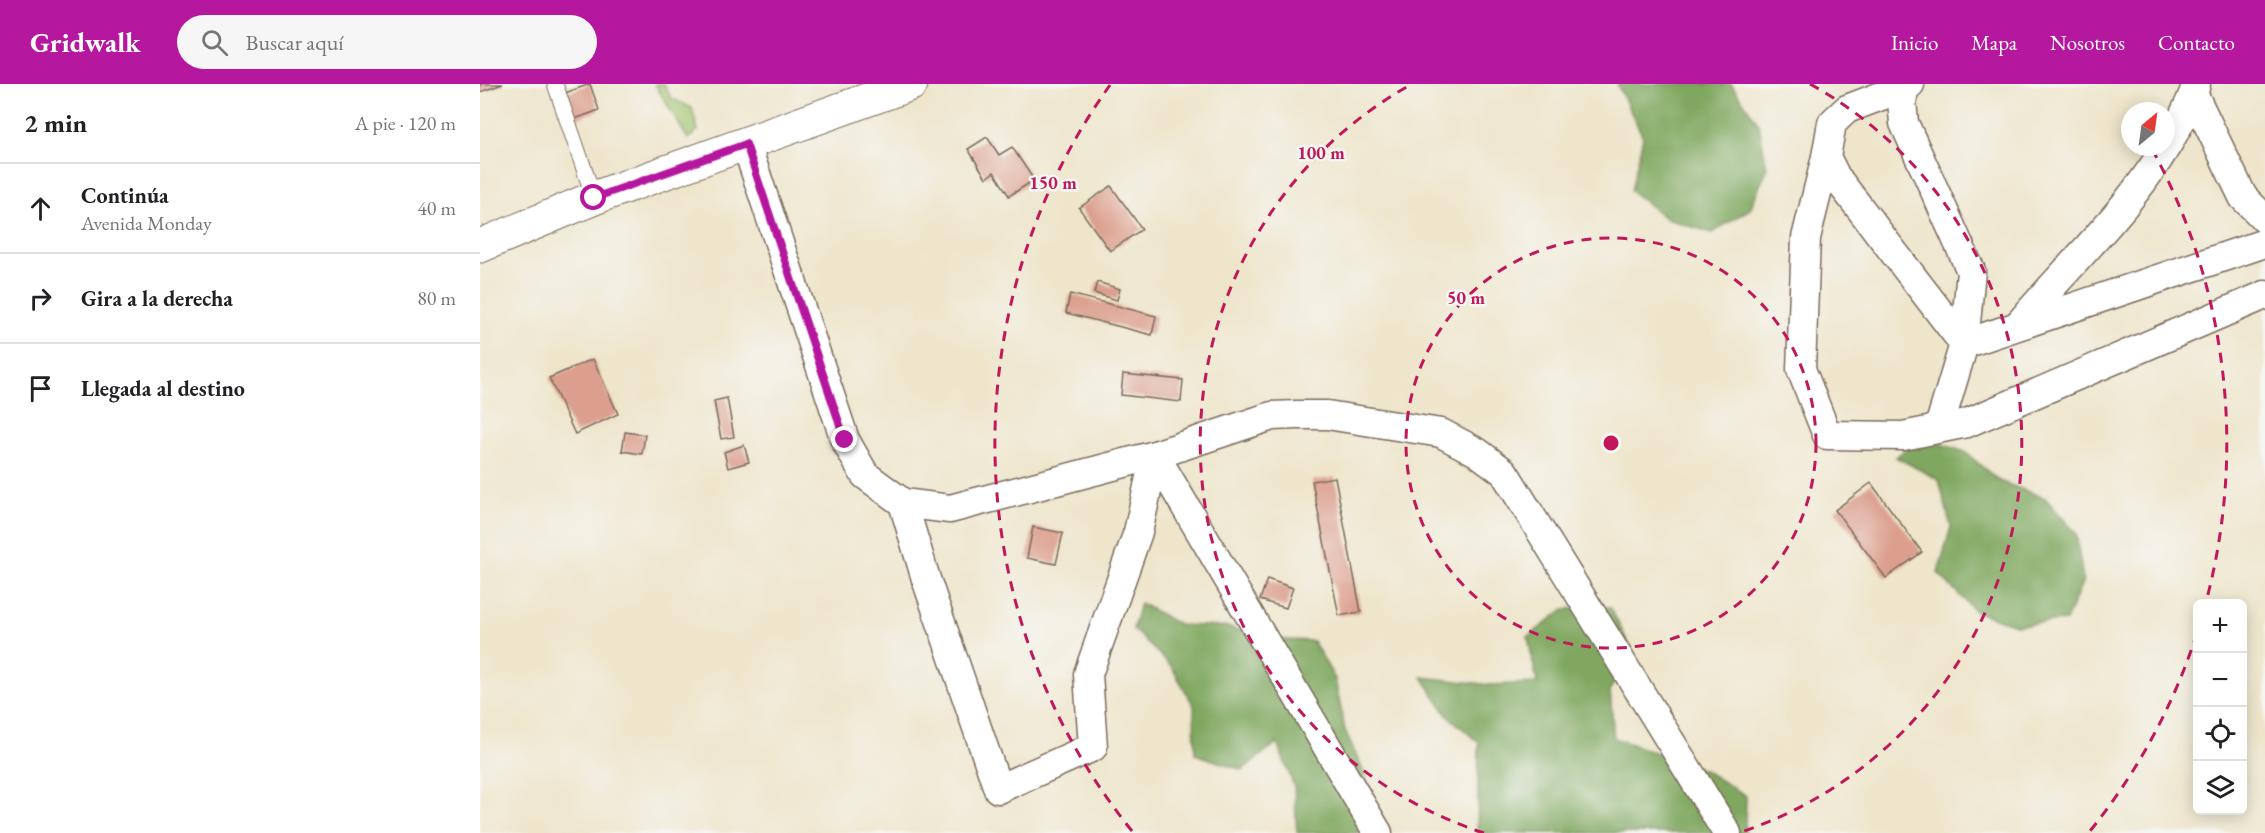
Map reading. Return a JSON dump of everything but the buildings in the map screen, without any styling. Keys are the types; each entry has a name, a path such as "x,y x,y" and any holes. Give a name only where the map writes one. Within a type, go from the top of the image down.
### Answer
{"main road":[{"path":"480,246 594,198 911,84"}],"street":[{"path":"1908,85 1846,109 1832,123 1806,238 1801,369 1827,435 1903,436 1967,423 2265,295"},
{"path":"1908,85 1902,101 1904,123 1971,271 1964,344 1939,427"},
{"path":"2019,324 2131,200 2168,145 2195,89"},
{"path":"2195,89 2243,197 2265,219"},
{"path":"746,144 845,440 865,475 903,503 950,509 1155,455 1272,416 1327,415 1442,433 1478,452 1504,472 1727,833"},
{"path":"1826,157 1836,177 1964,344"},
{"path":"1964,344 2265,243"},
{"path":"903,503 926,579 998,789 1093,747 1088,674 1138,532 1155,455"},
{"path":"1155,455 1378,833"}],"lane":[{"path":"555,84 594,198"}],"green space":[{"path":"655,84 664,84 671,98 692,108 698,130 688,139"},
{"path":"1617,84 1731,84 1759,124 1767,169 1750,209 1712,233 1667,219 1631,191 1643,137"},
{"path":"1920,437 1965,452 1999,481 2045,498 2076,533 2083,580 2066,621 2015,625 1975,611 1938,573 1951,527 1939,480 1896,457"},
{"path":"1140,603 1180,625 1228,627 1269,639 1313,641 1335,679 1345,730 1364,773 1377,815 1372,833 1297,833 1294,786 1277,743 1242,770 1195,754 1194,706 1171,666 1133,629"},
{"path":"1610,607 1632,650 1610,690 1614,738 1704,770 1746,796 1745,833 1477,833 1479,743 1447,715 1422,677 1491,685 1537,683 1528,637 1564,609"}],"route":[{"path":"594,198 746,144 845,440"}]}
